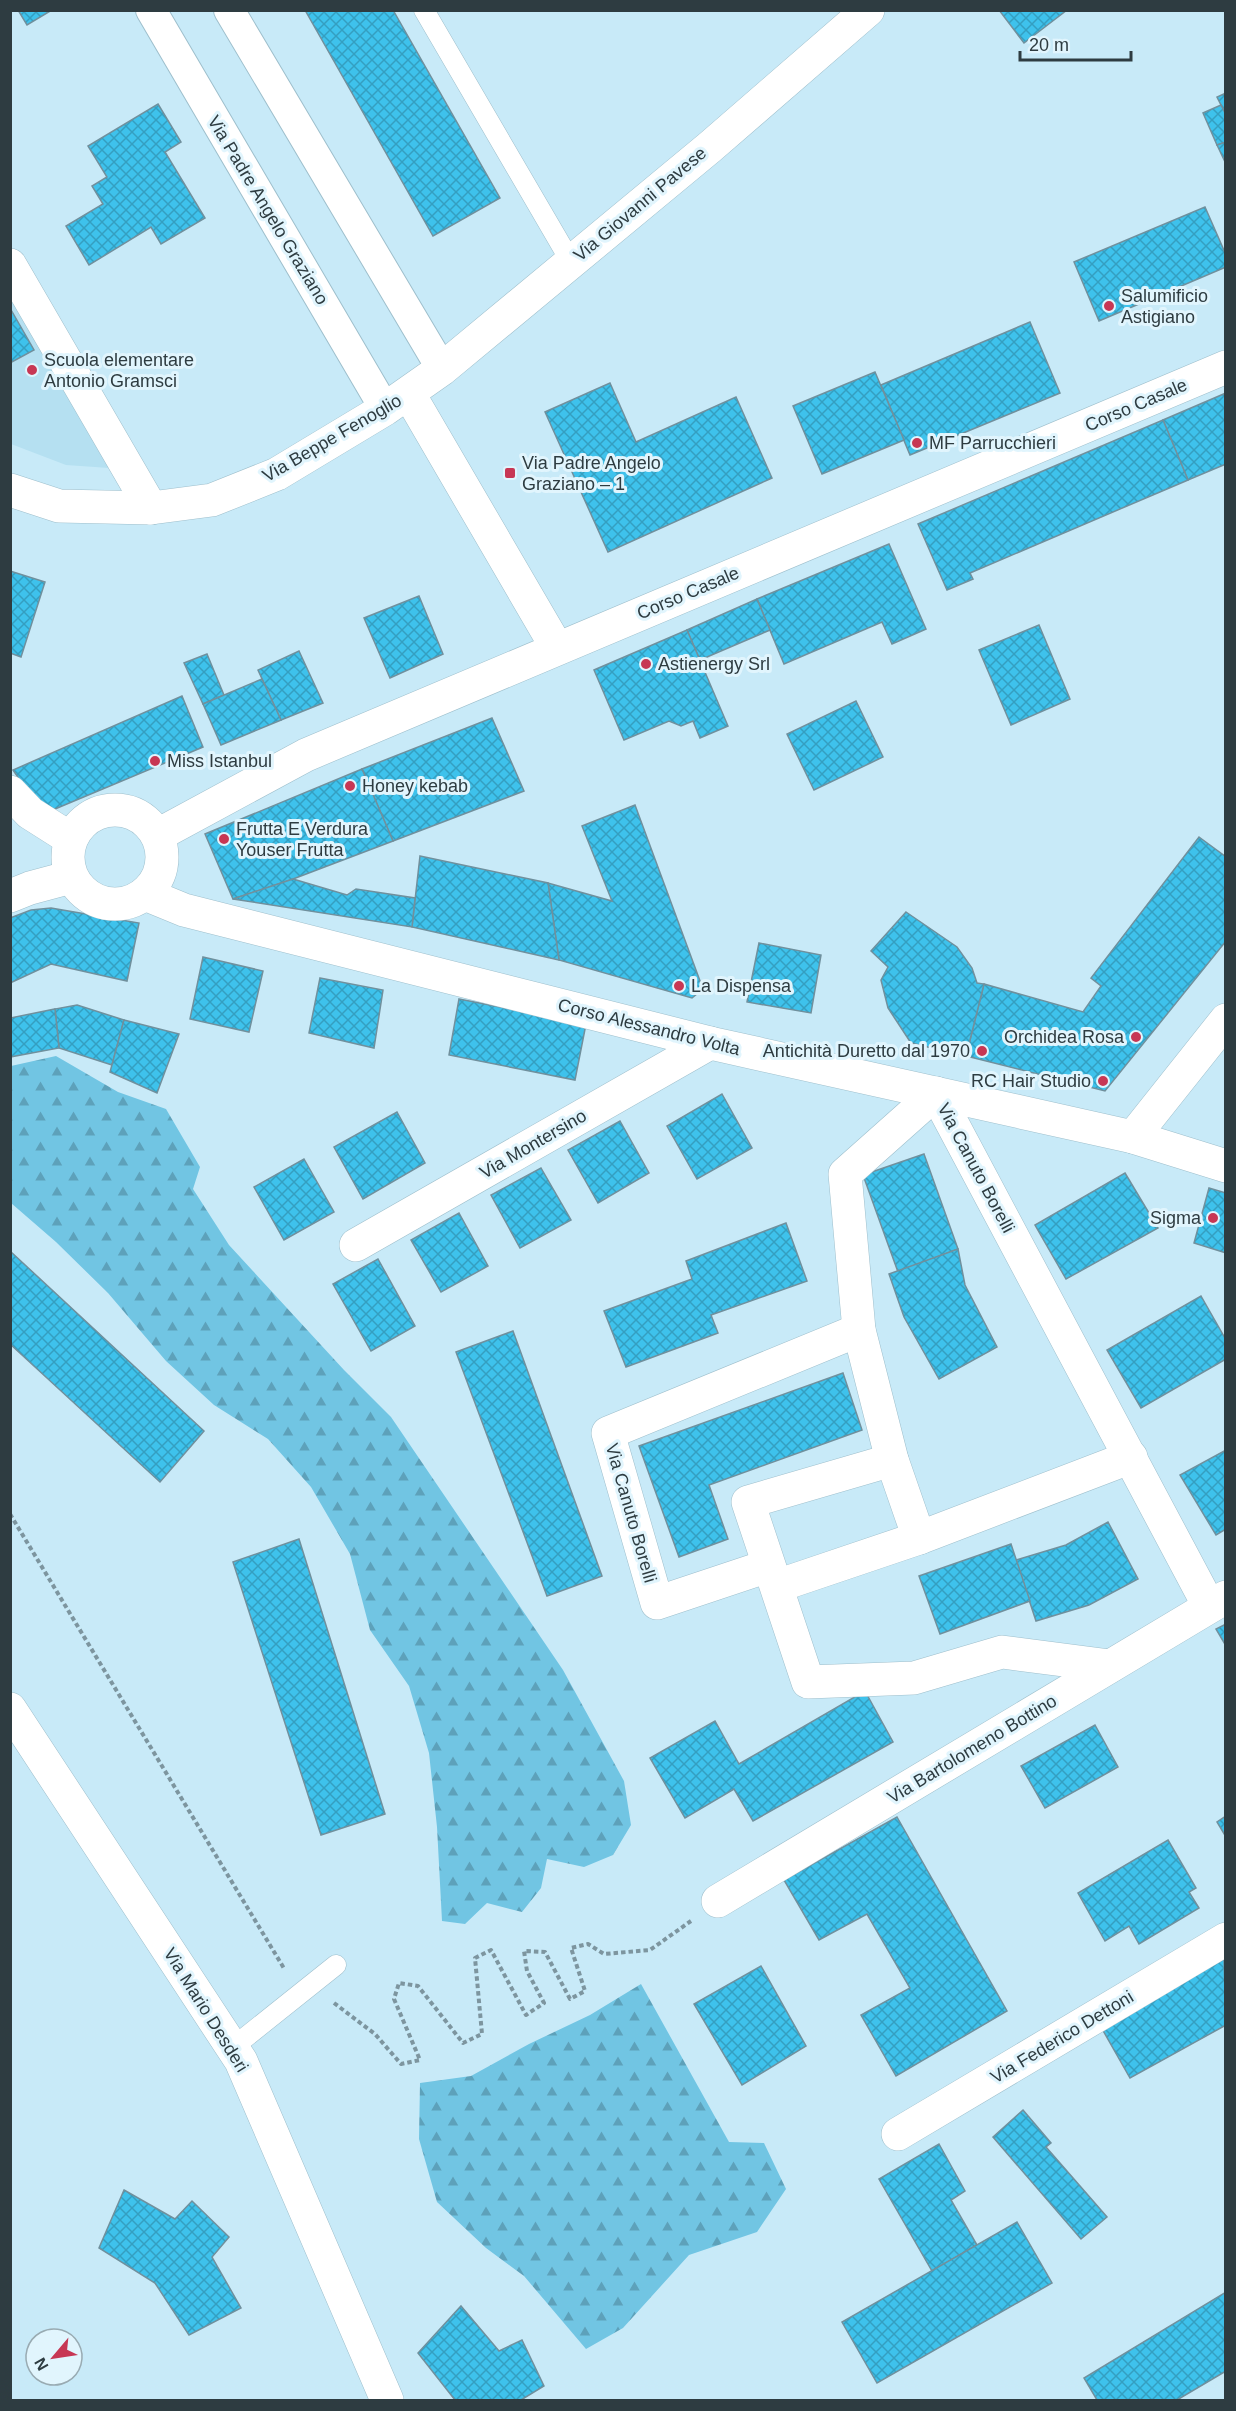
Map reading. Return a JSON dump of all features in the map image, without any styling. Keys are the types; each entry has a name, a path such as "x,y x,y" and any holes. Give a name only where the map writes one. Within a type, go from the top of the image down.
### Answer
{"street":[{"name":"Via Padre Angelo Graziano","path":"151,10 397,401 557,648"},
{"path":"229,10 442,369"},
{"name":"Via Giovanni Pavese","path":"397,401 442,369 571,262 868,10"},
{"path":"10,265 151,508"},
{"name":"Corso Casale","path":"158,835 306,755 1226,367"},
{"name":"Via Beppe Fenoglio","path":"10,490 59,506 151,508 212,500 277,474 397,401"},
{"path":"10,792 30,813 71,839"},
{"path":"117,809 134,813 147,822 158,835 162,851 162,867 156,881 145,894 133,901 119,905 104,904 91,898 80,889 71,877 67,861 71,839 75,830 86,818 102,811 117,809"},
{"path":"10,896 71,877"},
{"name":"Corso Alessandro Volta","path":"145,894 184,910 710,1043 1133,1137 1226,1166"},
{"path":"1133,1137 1226,1020"},
{"name":"Via Montersino","path":"356,1245 710,1043"},
{"name":"Via Canuto Borelli","path":"919,1538 892,1460 859,1330 845,1174 936,1093 1131,1457 1217,1602"},
{"name":"Via Canuto Borelli","path":"859,1330 608,1433 657,1603 919,1538 1131,1457"},
{"path":"892,1460 748,1502 808,1682 914,1678 1002,1652 1110,1666"},
{"name":"Via Bartolomeno Bottino","path":"718,1901 1217,1602"},
{"name":"Via Mario Desderi","path":"10,1709 241,2061 387,2400"},
{"name":"Via Federico Dettoni","path":"898,2134 1226,1939"}],"lane":[{"path":"424,10 571,262"},
{"path":"232,2048 336,1965"}],"path":[{"path":"10,1514 305,1989 375,2034 401,2064 420,2060 394,1999 399,1983 418,1986 463,2043 482,2034 475,1958 491,1950 526,2015 544,2002 527,1971 524,1951 545,1952 570,1999 585,1991 571,1948 588,1944 604,1954 650,1950 718,1901"}],"shaded area":[{"name":"Scuola elementare Antonio Gramsci","path":"10,297 109,468 66,465 11,444"}],"green space":[{"path":"56,1056 118,1092 166,1109 200,1167 193,1189 229,1245 344,1370 391,1417 563,1670 624,1781 631,1825 613,1855 584,1867 547,1859 541,1888 522,1912 487,1903 465,1924 442,1921 437,1827 429,1753 409,1686 370,1630 350,1554 311,1487 268,1439 214,1405 166,1361 108,1293 56,1242 11,1203 11,1066"},
{"path":"641,1984 729,2142 764,2143 786,2189 757,2232 689,2255 623,2328 586,2349 524,2276 486,2248 437,2202 419,2139 420,2083 471,2076 529,2044 590,2015"}],"building":[{"path":"18,10 52,10 27,25"},
{"path":"305,10 393,10 500,198 433,236"},
{"path":"999,10 1067,10 1024,43"},
{"path":"1226,93 1226,115 1217,97"},
{"path":"158,104 181,142 165,152 205,218 161,244 151,227 89,265 66,226 103,204 92,186 107,177 88,146"},
{"path":"1221,105 1226,115 1226,142 1217,145 1203,113"},
{"path":"1226,142 1226,164 1217,145"},
{"path":"1205,207 1226,255 1226,267 1099,321 1074,262"},
{"path":"10,308 34,350 10,363"},
{"path":"1030,322 1060,393 910,455 881,385"},
{"path":"875,372 904,440 822,474 793,406"},
{"path":"610,383 636,442 736,397 772,478 608,552 545,412"},
{"path":"1226,393 1226,464 1188,480 1163,420"},
{"path":"1163,420 1188,480 970,573 973,579 947,590 918,524"},
{"path":"889,544 926,629 892,644 882,622 784,664 757,599"},
{"path":"10,571 45,582 21,657 10,653"},
{"path":"419,596 443,654 390,678 364,618"},
{"path":"757,599 770,630 700,660 687,630"},
{"path":"1039,625 1070,699 1011,725 979,650"},
{"path":"687,630 728,726 700,738 693,721 681,726 669,721 624,740 594,670"},
{"path":"299,651 323,703 281,720 258,670"},
{"path":"207,654 224,695 203,704 184,663"},
{"path":"262,679 281,720 221,745 203,704"},
{"path":"182,696 203,747 43,814 13,770"},
{"path":"856,701 883,757 814,790 787,734"},
{"path":"492,718 524,791 393,841 362,769"},
{"path":"362,769 393,841 233,899 205,834"},
{"path":"635,805 703,989 692,998 559,960 548,883 612,901 582,826"},
{"path":"1199,837 1226,857 1226,941 1105,1091 966,1056 984,984 1083,1012 1101,986 1091,978"},
{"path":"420,856 548,883 559,960 412,927"},
{"path":"293,879 347,895 356,889 415,898 412,927 233,899"},
{"path":"51,908 139,923 127,981 51,964 10,983 10,918 31,910"},
{"path":"906,912 957,947 972,968 977,983 984,984 966,1056 911,1043 888,1008 881,980 888,967 871,951"},
{"path":"759,943 821,955 811,1013 747,1002"},
{"path":"203,957 263,971 249,1032 190,1019"},
{"path":"320,978 383,990 374,1048 309,1033"},
{"path":"459,999 586,1024 575,1080 449,1055"},
{"path":"77,1005 124,1020 112,1065 59,1048 55,1009"},
{"path":"55,1009 59,1048 10,1057 10,1018"},
{"path":"124,1020 179,1034 157,1093 110,1072"},
{"path":"722,1094 752,1148 697,1179 667,1126"},
{"path":"397,1112 425,1163 363,1199 334,1147"},
{"path":"620,1121 649,1173 598,1203 568,1150"},
{"path":"924,1154 958,1249 898,1272 863,1175"},
{"path":"304,1159 334,1212 284,1240 254,1187"},
{"path":"541,1168 571,1220 520,1248 491,1195"},
{"path":"1125,1173 1158,1228 1066,1279 1035,1225"},
{"name":"Sigma","path":"1209,1188 1226,1193 1226,1253 1194,1243"},
{"path":"459,1213 488,1266 441,1292 411,1240"},
{"path":"786,1223 807,1281 711,1315 718,1333 626,1367 604,1311 692,1279 686,1261"},
{"path":"958,1249 965,1285 997,1347 939,1379 904,1317 889,1274"},
{"path":"10,1251 204,1431 160,1482 10,1344"},
{"path":"378,1259 415,1326 371,1351 333,1284"},
{"path":"1201,1296 1226,1340 1226,1359 1141,1408 1107,1350"},
{"path":"513,1331 602,1576 547,1596 456,1352"},
{"path":"843,1373 862,1430 709,1485 728,1539 679,1557 639,1446"},
{"path":"1226,1450 1226,1529 1216,1535 1180,1475"},
{"path":"1108,1522 1138,1579 1089,1605 1036,1621 1016,1560 1066,1545"},
{"path":"299,1539 385,1814 321,1835 233,1562"},
{"path":"1011,1544 1030,1601 940,1634 919,1576"},
{"path":"1226,1624 1226,1646 1216,1629"},
{"path":"865,1691 893,1742 753,1821 734,1789 685,1818 650,1758 715,1721 739,1764"},
{"path":"1095,1725 1118,1767 1045,1808 1021,1766"},
{"path":"1226,1816 1226,1837 1217,1822"},
{"path":"897,1817 1007,2011 896,2076 861,2015 910,1988 867,1914 819,1940 784,1880"},
{"path":"1168,1840 1196,1888 1189,1892 1199,1908 1139,1944 1129,1926 1105,1941 1078,1893"},
{"path":"1224,1959 1226,2025 1130,2078 1101,2027"},
{"path":"761,1966 806,2046 742,2085 694,2004"},
{"path":"1023,2110 1051,2143 1046,2147 1107,2217 1081,2239 993,2137"},
{"path":"939,2144 965,2191 951,2200 977,2245 932,2271 879,2179"},
{"path":"124,2190 175,2219 192,2201 229,2237 212,2257 241,2308 189,2335 155,2283 99,2248"},
{"path":"1017,2222 1052,2283 877,2383 842,2322"},
{"path":"1226,2292 1226,2371 1177,2400 1097,2400 1084,2378"},
{"path":"461,2306 499,2351 522,2340 544,2386 521,2400 455,2400 418,2353"}],"place":[{"name":"Salumificio Astigiano","path":"1109,306"},
{"name":"Scuola elementare Antonio Gramsci","path":"32,370"},
{"name":"MF Parrucchieri","path":"917,443"},
{"name":"Via Padre Angelo Graziano – 1","path":"510,473"},
{"name":"Astienergy Srl","path":"646,664"},
{"name":"Miss Istanbul","path":"155,761"},
{"name":"Honey kebab","path":"350,786"},
{"name":"Frutta E Verdura Youser Frutta","path":"224,839"},
{"name":"La Dispensa","path":"679,986"},
{"name":"Orchidea Rosa","path":"1136,1037"},
{"name":"Antichità Duretto dal 1970","path":"982,1051"},
{"name":"RC Hair Studio","path":"1103,1081"},
{"name":"Sigma","path":"1213,1218"}]}
